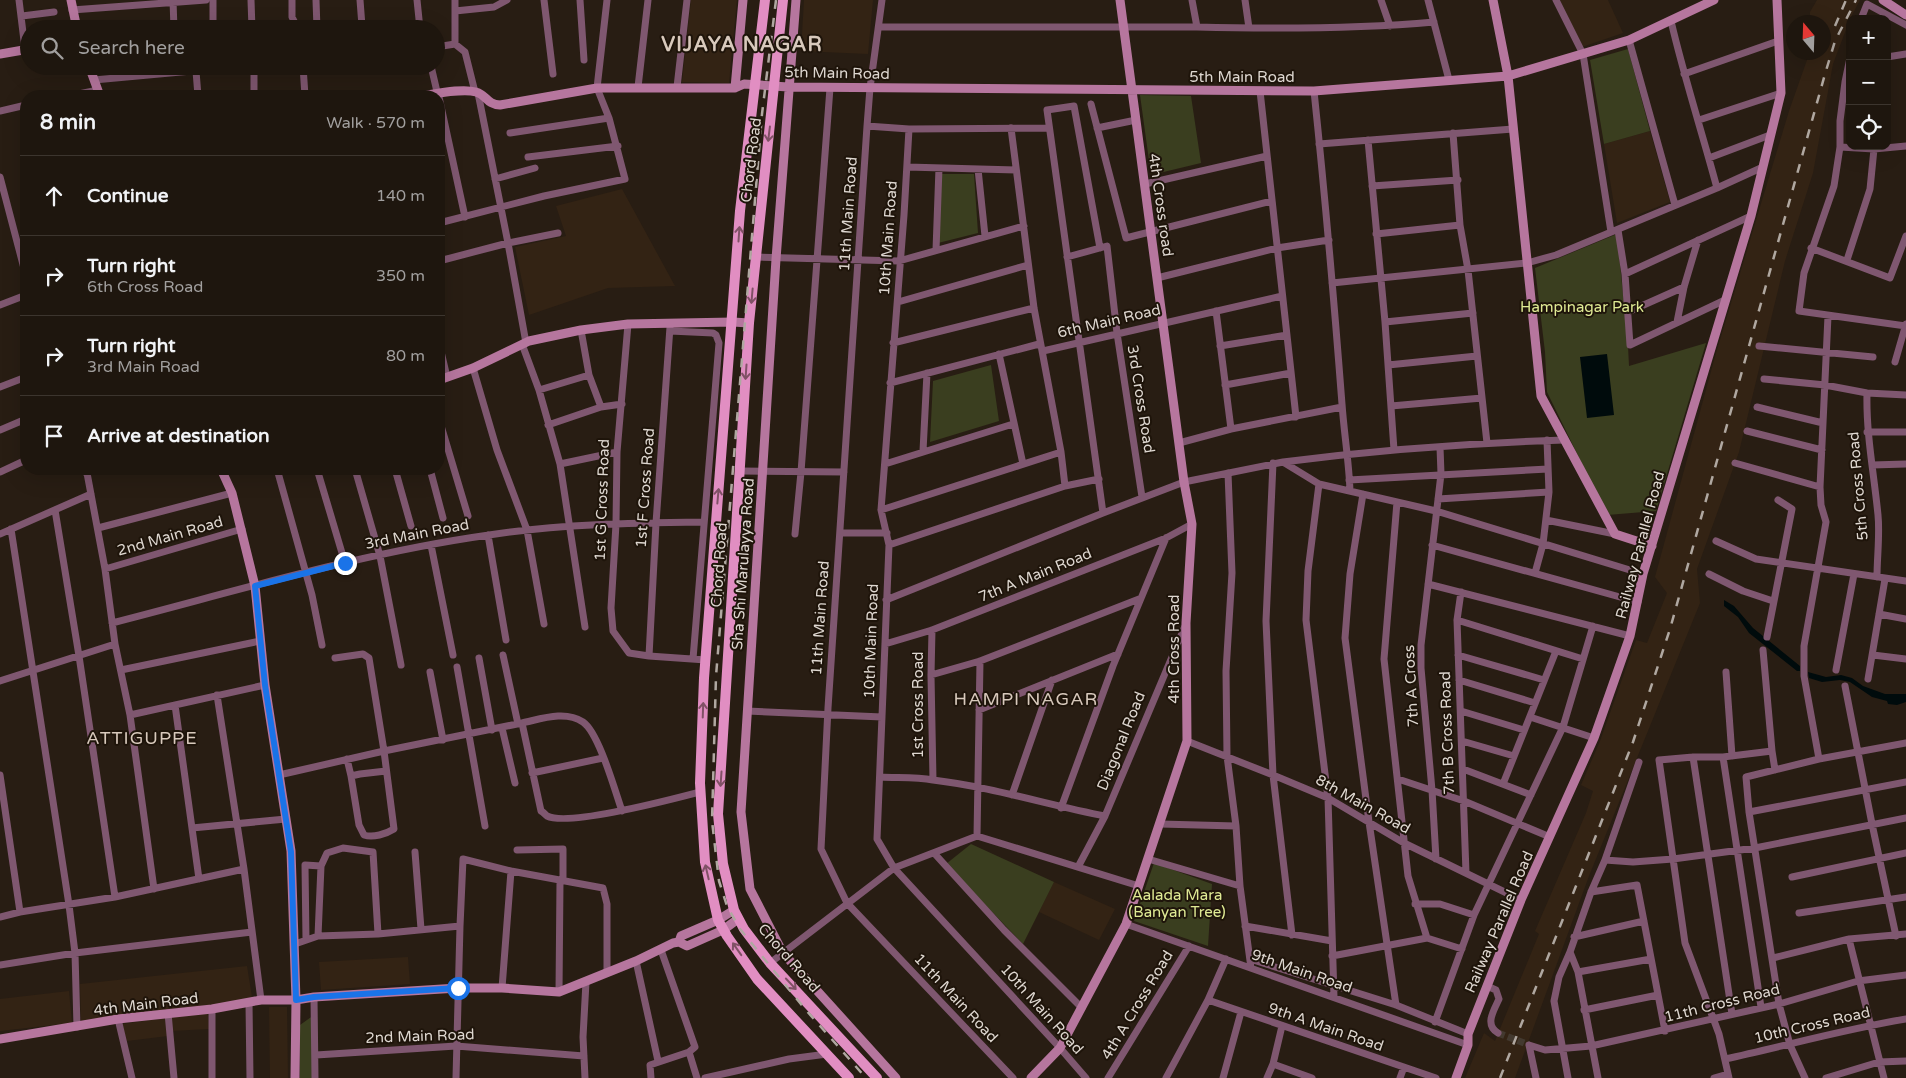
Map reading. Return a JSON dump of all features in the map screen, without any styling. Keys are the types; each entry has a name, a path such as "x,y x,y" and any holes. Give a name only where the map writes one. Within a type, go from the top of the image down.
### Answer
{"main road":[{"name":"Chord Road","path":"765,0 740,211 733,322 716,513 706,660 700,792 705,862 718,920 723,930 756,978 849,1078"},
{"name":"Chord Road","path":"782,0 749,323 718,814 723,864 736,915 770,963 877,1078"}],"street":[{"path":"20,0 23,20"},
{"path":"71,0 75,20"},
{"path":"72,10 206,0"},
{"path":"213,0 213,20"},
{"path":"250,0 251,20"},
{"path":"292,0 294,20"},
{"path":"316,0 317,20"},
{"path":"360,0 362,20"},
{"path":"417,0 419,20"},
{"path":"455,0 455,44"},
{"path":"455,11 494,7 508,0"},
{"path":"544,0 554,74"},
{"path":"580,0 584,60"},
{"path":"445,222 544,196 625,179 618,146 597,88 607,0"},
{"path":"638,87 648,0"},
{"path":"677,87 687,0"},
{"path":"734,88 743,0"},
{"name":"Sha Shi Marulayya Road","path":"796,0 776,259 741,812 750,890 783,952 896,1078"},
{"name":"11th Main Road","path":"882,0 880,27 870,88 867,126 827,716 821,849 847,903 1013,1078"},
{"name":"4th Cross road","path":"1120,0 1163,323"},
{"path":"1192,0 1197,27"},
{"path":"1245,0 1249,28"},
{"path":"1381,0 1390,26"},
{"path":"1428,0 1449,80"},
{"path":"1493,0 1508,76 1540,396 1614,534"},
{"path":"1556,0 1583,54 1615,231 1625,274 1630,345 1725,300"},
{"name":"5th Main Road","path":"476,92 493,104 500,105 597,88 734,88 744,84 788,88 1314,91 1508,76 1629,40 1714,0"},
{"name":"Railway Parallel Road","path":"1456,1078 1468,1044 1468,1034 1521,900 1594,738 1630,636 1643,574 1751,216 1781,93 1777,0"},
{"path":"1882,0 1906,15"},
{"path":"173,1 174,20"},
{"path":"1863,15 1867,4 1887,15"},
{"path":"22,16 54,12"},
{"path":"1891,17 1906,25"},
{"path":"1671,21 1684,74 1699,120 1717,188"},
{"path":"880,27 1124,26 1249,28 1390,26 1434,22"},
{"path":"1629,40 1675,204"},
{"path":"1684,74 1778,41"},
{"path":"445,46 455,44 466,52 476,92 508,243 524,344 560,464 585,627"},
{"path":"0,54 20,50"},
{"path":"1891,56 1906,54"},
{"path":"1850,60 1840,122 1840,147 1834,186 1804,272 1799,311 1906,325 1895,362"},
{"path":"92,75 98,90"},
{"path":"94,80 151,75"},
{"path":"196,75 198,90"},
{"path":"254,75 254,90"},
{"path":"304,75 305,90"},
{"path":"433,75 437,90"},
{"path":"795,534 830,88"},
{"path":"1260,91 1296,417"},
{"path":"1314,91 1329,240 1350,491"},
{"path":"445,95 476,92"},
{"path":"1699,120 1781,93"},
{"path":"1091,104 1125,236 1130,237 1151,232 1272,201"},
{"path":"0,111 20,106"},
{"name":"3rd Cross Road","path":"1049,128 1047,110 1074,106 1103,247 1142,497"},
{"path":"510,133 609,118"},
{"path":"1097,128 1136,120"},
{"path":"867,126 908,129 1049,128 1103,513"},
{"path":"445,127 465,217"},
{"path":"1011,128 1040,344"},
{"name":"10th Main Road","path":"908,129 898,302 881,510 890,545 886,600 877,839 894,868 1086,1078"},
{"path":"1320,144 1513,129"},
{"path":"1453,133 1460,225 1468,270 1487,443"},
{"path":"1709,158 1770,135"},
{"path":"1368,140 1394,450"},
{"path":"528,158 618,146"},
{"path":"1891,147 1906,146"},
{"path":"1840,147 1846,147"},
{"path":"1847,260 1870,189 1874,150"},
{"path":"1145,184 1267,156"},
{"path":"1332,283 1468,270 1527,262 1556,255 1717,188 1764,166"},
{"path":"907,167 1016,170"},
{"path":"495,179 535,168"},
{"path":"936,250 939,168"},
{"path":"978,169 984,236"},
{"path":"0,177 20,253"},
{"path":"1372,186 1458,180"},
{"path":"1625,274 1751,216"},
{"path":"1376,234 1460,225"},
{"path":"756,257 899,261 1024,226"},
{"path":"445,259 508,243 558,233"},
{"path":"1811,248 1847,260 1890,278 1906,236"},
{"path":"1157,278 1277,248 1329,240"},
{"path":"1677,322 1684,287 1698,240"},
{"path":"1067,257 1103,247"},
{"path":"898,302 1028,265"},
{"path":"1628,312 1684,287"},
{"name":"6th Main Road","path":"890,383 1040,344 1043,351 1282,296"},
{"path":"0,305 20,297"},
{"path":"894,343 1034,308"},
{"path":"1216,311 1231,429"},
{"path":"1384,322 1473,313"},
{"path":"1819,759 1804,676 1804,646 1826,522 1821,505 1820,487 1828,316"},
{"path":"670,327 733,322 749,323"},
{"name":"4th Cross Road","path":"1082,1008 1126,924 1187,742 1186,623 1192,524 1184,482 1163,323"},
{"path":"445,378 473,368 524,344 581,330 628,324 670,327 716,335 719,343 693,659"},
{"name":"1st G Cross Road","path":"628,324 617,452 616,524 611,608 612,631 629,652 649,656 706,660"},
{"name":"1st F Cross Road","path":"649,656 670,327"},
{"path":"581,330 589,375 601,407"},
{"path":"1220,346 1287,336"},
{"path":"1758,346 1873,357"},
{"path":"1043,351 1061,452 1065,486"},
{"path":"999,354 1022,464"},
{"path":"1388,365 1477,356"},
{"path":"473,368 497,450 527,530 544,624"},
{"path":"923,451 927,373"},
{"path":"1225,385 1291,373"},
{"path":"539,390 589,375"},
{"path":"0,387 20,379"},
{"path":"1764,379 1825,385 1867,393 1906,395"},
{"name":"5th Cross Road","path":"1867,393 1867,432 1878,518 1881,578 1879,614 1868,679"},
{"path":"1391,406 1482,398"},
{"path":"548,425 601,407 622,404"},
{"path":"1757,407 1823,423"},
{"path":"1179,443 1231,429 1342,408"},
{"path":"0,430 20,422"},
{"path":"885,464 1013,424"},
{"path":"1747,431 1822,450"},
{"path":"1867,432 1906,432"},
{"path":"445,439 468,516"},
{"path":"1535,574 1542,544 1549,492 1547,440"},
{"path":"886,600 1142,497 1184,482 1273,463 1348,454 1487,443 1564,440"},
{"name":"7th A Cross","path":"1436,859 1421,668 1421,644 1441,474 1440,447"},
{"path":"560,464 617,452"},
{"path":"881,510 1061,452"},
{"path":"1283,462 1319,484 1436,511 1643,574"},
{"path":"0,472 20,463"},
{"path":"1273,463 1266,621 1273,775 1292,935"},
{"path":"1735,463 1820,487"},
{"path":"1872,465 1906,464"},
{"path":"1349,480 1548,469"},
{"path":"740,471 844,472"},
{"path":"1228,473 1232,573 1226,671 1227,756 1236,826 1240,886 1251,968"},
{"path":"87,475 106,569 115,644 130,715 154,889"},
{"path":"224,475 232,493 255,586 265,685 291,852 296,1000 295,1078"},
{"path":"279,475 306,573 322,645"},
{"path":"318,475 345,563"},
{"path":"358,475 380,556 401,665"},
{"path":"397,475 411,526"},
{"path":"432,475 443,518"},
{"path":"890,545 1065,486 1099,479"},
{"path":"1319,484 1308,571 1306,620 1328,798 1334,998"},
{"path":"1438,499 1549,492"},
{"path":"98,528 232,493"},
{"path":"0,534 91,494"},
{"path":"1363,494 1350,574 1345,638 1369,822 1396,1005"},
{"path":"1767,637 1780,562 1792,509 1778,500"},
{"path":"1397,502 1384,659 1408,876 1415,904 1427,938"},
{"path":"55,510 115,897"},
{"path":"1546,520 1614,534 1652,546"},
{"name":"3rd Main Road","path":"112,623 345,563 488,535 527,530 616,524 704,522"},
{"name":"7th A Main Road","path":"885,644 932,630 1166,538 1192,524"},
{"path":"11,529 75,953 77,1027"},
{"name":"2nd Main Road","path":"106,569 242,529"},
{"path":"840,533 887,533"},
{"path":"488,535 506,640"},
{"path":"1061,808 1139,599 1166,538"},
{"path":"1716,541 1756,559 1906,581"},
{"path":"431,545 453,655"},
{"path":"1432,545 1638,602"},
{"path":"1709,574 1743,591 1773,601"},
{"path":"1836,670 1854,574"},
{"path":"1428,584 1630,636"},
{"name":"7th B Cross Road","path":"1461,592 1457,620 1466,873"},
{"path":"931,675 980,661 1139,599"},
{"path":"1879,614 1906,619"},
{"path":"1457,620 1583,659"},
{"name":"Diagonal Road","path":"1078,868 1105,816 1186,623"},
{"path":"1435,1022 1474,915 1563,727 1593,626"},
{"name":"1st Cross Road","path":"932,630 932,780"},
{"path":"121,670 260,641"},
{"path":"0,681 115,644"},
{"path":"1763,650 1775,770"},
{"path":"1503,784 1556,652"},
{"path":"335,658 363,654 369,658 394,829 386,834 367,836 361,830 347,759"},
{"path":"503,654 541,810 548,816 567,818 607,814 700,792"},
{"path":"979,710 1118,654"},
{"path":"1873,654 1906,659"},
{"path":"1458,655 1544,680"},
{"path":"479,658 492,730"},
{"path":"977,836 980,661"},
{"path":"457,666 485,826"},
{"path":"430,672 443,740"},
{"path":"1726,672 1732,756"},
{"path":"1012,795 1052,680"},
{"path":"1459,680 1535,704"},
{"path":"130,715 265,685"},
{"path":"1846,686 1872,824 1896,936"},
{"path":"217,695 244,869 261,1000"},
{"path":"174,705 199,879"},
{"path":"748,711 882,717"},
{"path":"1461,711 1524,730"},
{"path":"279,775 551,716 568,717 582,722 590,729 603,758 622,811"},
{"path":"1530,717 1594,738"},
{"path":"502,728 515,783"},
{"path":"1462,741 1514,756"},
{"name":"8th Main Road","path":"1187,742 1227,756 1328,798 1404,843 1521,900"},
{"path":"1805,1078 1790,1045 1780,1004 1746,777 1819,759 1906,744"},
{"path":"1714,1078 1728,1076 1719,1034 1685,943 1658,760 1693,757 1723,758 1772,751"},
{"path":"1693,757 1732,1014"},
{"path":"532,773 603,758"},
{"path":"1723,758 1760,1007"},
{"path":"1568,1078 1554,1001 1559,977 1605,860 1640,762"},
{"path":"1463,769 1531,795"},
{"path":"351,776 386,771"},
{"path":"0,775 20,912"},
{"path":"880,776 932,780 978,788 1061,808 1105,816"},
{"path":"1398,779 1464,801 1550,837"},
{"path":"1750,812 1865,788 1906,782"},
{"path":"1605,860 1632,862 1708,855 1756,848 1906,818"},
{"path":"192,828 286,819"},
{"path":"1160,824 1236,826"},
{"path":"770,963 894,868 977,836 1139,886"},
{"path":"318,936 321,866 328,852 343,848 373,852 378,934"},
{"path":"516,850 563,849 559,992 680,942 682,936 718,920 736,915"},
{"path":"415,852 421,929"},
{"path":"934,853 1004,930 1082,1008 1060,1048 1031,1078"},
{"path":"1792,877 1906,853"},
{"path":"456,1078 463,859 511,871 603,888 607,904 607,973"},
{"path":"1148,859 1240,886"},
{"path":"306,940 305,865 321,866"},
{"path":"0,917 115,897 244,869"},
{"path":"502,988 511,871"},
{"path":"1591,892 1637,885 1665,1031"},
{"path":"1799,913 1906,896"},
{"path":"305,904 320,904"},
{"path":"1415,904 1440,904 1474,915"},
{"path":"680,942 687,946 723,930 736,915"},
{"path":"1574,937 1644,921"},
{"name":"9th Main Road","path":"1126,924 1468,1044"},
{"path":"295,944 318,936 378,934 460,926"},
{"path":"1246,926 1332,941"},
{"path":"0,965 75,953 252,932"},
{"path":"1773,958 1849,939 1906,934"},
{"path":"1332,956 1427,938 1462,949"},
{"path":"1849,939 1858,981 1884,1078"},
{"name":"4th A Cross Road","path":"1108,1078 1189,946"},
{"path":"651,1078 650,1065 689,1052 695,1047 661,950"},
{"path":"1570,952 1578,972 1598,1078"},
{"path":"1166,1078 1208,1000 1226,959"},
{"path":"1250,959 1396,1005 1468,1034"},
{"path":"1578,972 1651,959"},
{"path":"636,961 658,1061"},
{"name":"11th Cross Road","path":"1536,1078 1529,1045 1540,1050 1591,1046 1780,1004 1858,981 1906,975"},
{"path":"584,1078 584,1004 586,982"},
{"path":"1487,986 1496,990 1499,999 1490,1023 1493,1030 1498,1033"},
{"name":"4th Main Road","path":"0,1039 118,1020 212,1009 261,1000 296,1000 314,997 458,988 502,988 559,992"},
{"path":"1584,1010 1658,995"},
{"path":"314,997 316,1078"},
{"name":"9th A Main Road","path":"1208,1000 1436,1078"},
{"path":"249,1003 250,1078"},
{"path":"212,1009 212,1078"},
{"path":"1222,1078 1241,1012"},
{"path":"168,1013 174,1078"},
{"name":"10th Cross Road","path":"1725,1059 1790,1045 1870,1024 1906,1018"},
{"path":"118,1020 132,1078"},
{"path":"1267,1078 1273,1064 1282,1026"},
{"name":"2nd Main Road","path":"316,1055 456,1046 584,1056"},
{"path":"689,1052 694,1077"},
{"path":"705,1078 790,1058 827,1054"},
{"path":"1826,1078 1879,1062 1906,1061"},
{"path":"1273,1064 1312,1078"},
{"path":"1400,1078 1404,1067"}],"shaded area":[{"path":"691,0 737,0 729,83 682,82"},
{"path":"804,0 873,0 868,54 801,51"},
{"path":"1560,0 1608,0 1623,33 1582,47"},
{"path":"1817,0 1860,0 1852,15 1846,15 1846,30 1833,64 1813,173 1785,261 1739,452 1697,569 1700,603 1589,876 1515,1078 1465,1078 1484,1033 1495,1041 1539,934 1535,931 1586,813 1593,791 1581,785 1600,741 1636,640 1647,643 1667,593 1655,577 1716,353 1789,111 1807,60 1831,60 1831,15 1810,15"},
{"path":"1650,131 1670,202 1617,223 1604,144"},
{"path":"622,189 675,286 608,288 529,315 515,247 566,236 556,206"},
{"path":"1607,354 1614,415 1587,418 1580,357"},
{"path":"1724,600 1734,606 1753,628 1800,666 1800,671 1797,671 1749,633 1738,617 1724,606"},
{"path":"1808,672 1826,677 1841,675 1852,678 1863,686 1885,694 1906,694 1906,702 1897,705 1888,704 1887,701 1872,697 1850,682 1840,680 1822,682 1809,678"},
{"path":"1054,882 1115,909 1099,940 1039,912"},
{"path":"408,957 410,984 321,990 319,962"},
{"path":"247,966 252,997 212,1006 81,1021 80,984"},
{"path":"69,991 72,1023 0,1031 0,999"},
{"path":"269,1007 287,1007 288,1078 270,1078"},
{"path":"208,1013 209,1029 171,1031 170,1015"},
{"path":"166,1018 168,1036 127,1041 122,1024"}],"green space":[{"path":"1628,49 1650,131 1604,144 1590,60"},
{"path":"1140,95 1191,96 1201,163 1151,175"},
{"path":"940,174 974,174 978,233 938,243"},
{"name":"Hampinagar Park","path":"1617,234 1629,366 1706,343 1656,511 1607,515 1547,392 1545,352 1535,268"},
{"path":"991,365 999,421 930,442 933,381"},
{"path":"971,844 1054,882 1023,944 946,864"},
{"name":"Aalada Mara (Banyan Tree)","path":"1154,863 1212,884 1208,946 1134,921"},
{"path":"314,1015 314,1078 300,1078 300,1025"}],"tunnel":[{"path":"1498,1033 1529,1045"}],"railway":[{"path":"776,0 762,114 716,676 712,821 719,881 727,906 740,929 805,1009 866,1078"},
{"path":"1835,26 1846,0"},
{"path":"1500,1078 1633,742 1670,629 1825,74 1835,41 1856,0"}],"district":[{"name":"VIJAYA NAGAR","path":"742,44"},
{"name":"HAMPI NAGAR","path":"1026,699"},
{"name":"ATTIGUPPE","path":"142,738"}],"route":[{"path":"345,563 255,586 265,685 291,852 296,1000 314,997 458,988"}]}
